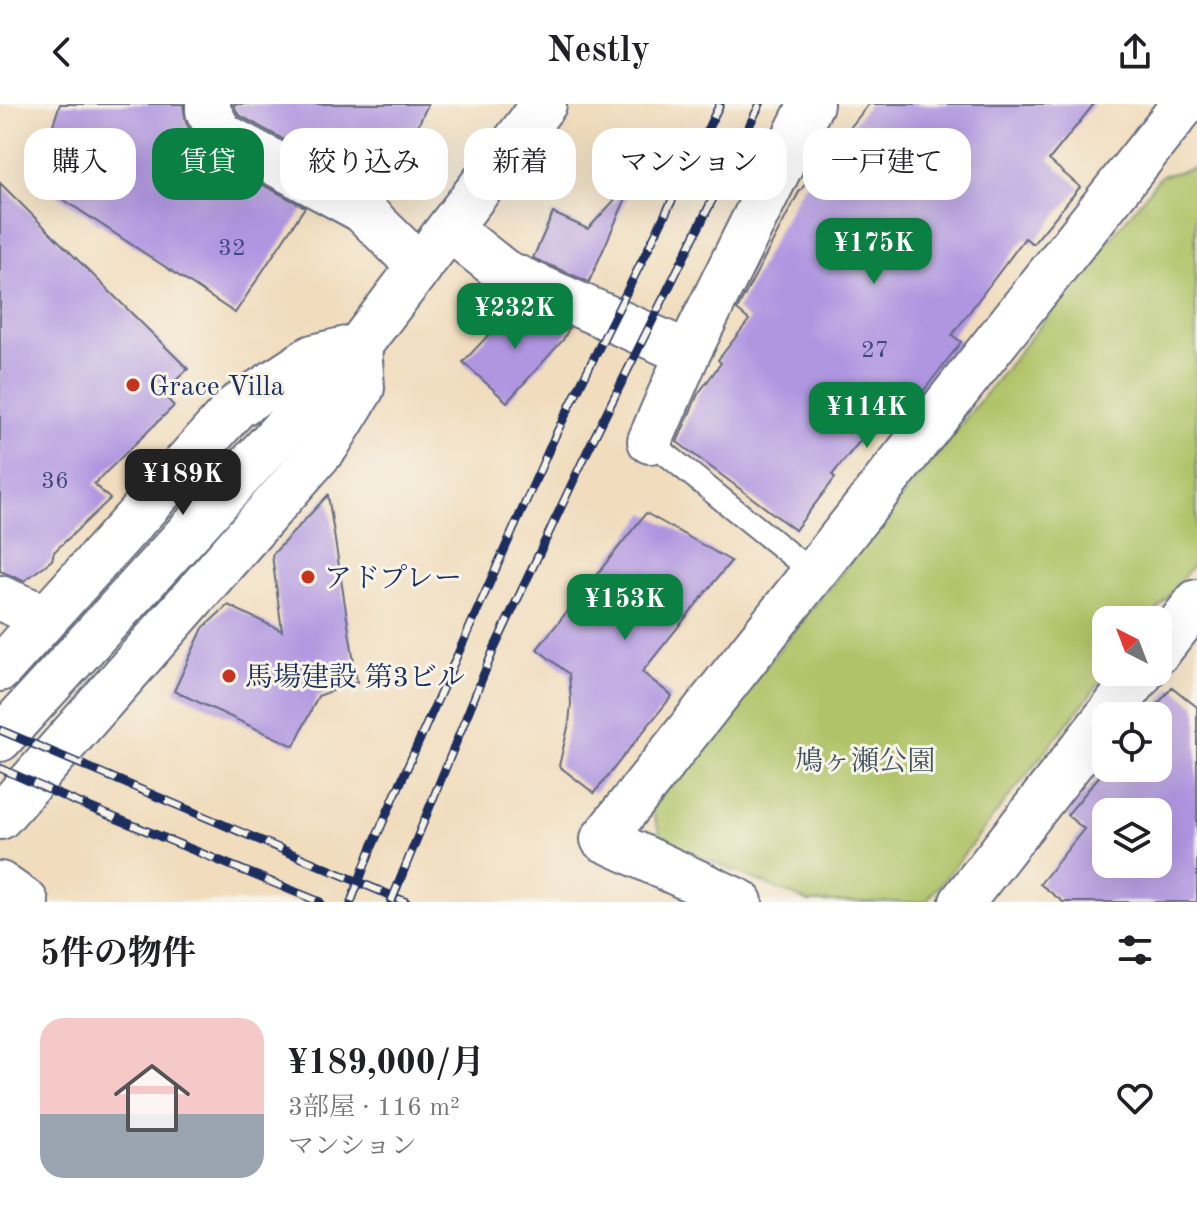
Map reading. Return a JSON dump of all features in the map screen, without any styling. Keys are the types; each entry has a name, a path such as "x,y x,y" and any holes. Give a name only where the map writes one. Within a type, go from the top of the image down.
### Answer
{"street":[{"path":"208,104 208,111 221,134 362,210 420,267"},
{"path":"0,739 359,346 544,104"},
{"path":"650,441 688,353 811,104"},
{"path":"740,902 603,839 1180,113"},
{"path":"450,229 504,272 688,353"},
{"path":"0,669 236,407 313,357 359,346"},
{"path":"0,817 327,445 362,388 359,346"},
{"path":"0,598 47,618"},
{"path":"1172,634 1197,602"},
{"path":"1119,702 1131,686"},
{"path":"962,902 1092,736"},
{"path":"0,884 26,902"}],"lane":[{"path":"650,441 813,573"}],"green space":[{"name":"鳩ヶ瀬公園","path":"1195,168 1197,560 1160,606 1092,606 1092,686 1097,686 926,902 809,902 663,841 651,809 1161,176"}],"building":[{"path":"60,104 183,104 189,128 152,128 152,200 264,200 264,185 280,194 280,200 292,200 305,207 235,313 64,200 136,200 136,128 52,128"},
{"path":"233,104 428,104 417,128 280,128 280,137 239,115"},
{"path":"869,104 1094,104 1049,160 1080,187 1033,244 1025,238 952,335 961,342 905,415 891,403 832,475 835,478 795,530 677,442 698,394 721,363 718,360 749,320 737,310 799,192 803,187 803,200 971,200 971,128 850,128"},
{"path":"0,183 188,369 162,393 174,406 94,484 110,499 54,552 52,560 24,581 0,571"},
{"path":"615,200 625,200 589,282 533,258 553,213 588,229"},
{"path":"517,305 569,328 563,340 507,402 463,362"},
{"path":"328,495 357,682 318,696 294,746 174,691 203,628 228,605 282,631 272,555"},
{"path":"646,513 731,561 642,672 672,696 594,793 559,766 569,723 569,674 537,649"},
{"path":"1172,687 1197,707 1197,902 1063,902 1040,884 1084,829 1067,815 1094,782 1172,782 1172,702 1160,702"}],"railway":[{"path":"351,902 371,849 555,436 720,104"},
{"path":"391,902 494,649 587,452 760,104"},
{"path":"0,730 406,902"},
{"path":"0,768 320,902"}],"place":[{"name":"Grace Villa","path":"133,385"},
{"name":"アドプレー","path":"308,577"},
{"name":"馬場建設 第3ビル","path":"229,676"}]}
